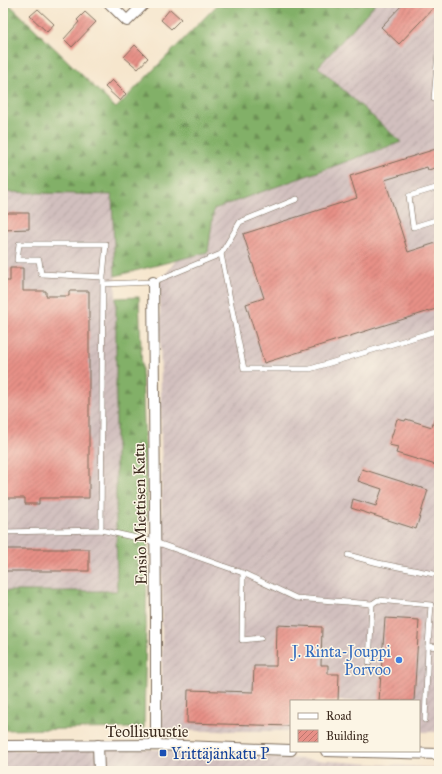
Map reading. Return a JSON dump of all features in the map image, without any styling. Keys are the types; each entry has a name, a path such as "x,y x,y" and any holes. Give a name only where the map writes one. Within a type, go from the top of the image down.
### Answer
{"street":[{"path":"109,3 127,21 145,3"},
{"name":"Ensio Miettisen Katu","path":"153,282 156,745"},
{"name":"Teollisuustie","path":"3,746 156,745 290,750"},
{"path":"98,746 99,771"},
{"path":"364,752 439,754"}],"lane":[{"path":"439,52 434,99 439,100"},
{"path":"439,187 409,196 413,227 439,219"},
{"path":"103,284 153,282 221,254 240,222 298,199"},
{"path":"102,530 103,277 106,244 19,244 17,260 39,260 41,274 103,277"},
{"path":"221,254 244,369 310,369 439,330"},
{"path":"3,532 102,530 155,542 243,574 296,598 372,604 378,600 431,605 425,720"},
{"path":"348,554 378,563 439,576"},
{"path":"243,574 242,640 261,638"},
{"path":"369,663 372,604"},
{"path":"428,646 439,647"}],"shaded area":[{"path":"376,3 439,3 439,732 420,732 420,700 290,700 290,731 162,731 160,282 318,67"},
{"path":"3,192 112,195 116,298 117,591 3,591"},
{"path":"149,749 436,768 435,771 3,771 3,750"}],"green space":[{"path":"3,3 8,3 116,108 219,3 376,3 318,67 401,142 214,209 208,252 115,276 112,195 3,192"},
{"path":"139,297 148,522 144,728 3,730 3,591 117,591 116,298"}],"building":[{"path":"404,3 438,3 399,44 381,27"},
{"path":"38,9 54,24 47,32 30,16"},
{"path":"170,9 181,19 171,29 161,20"},
{"path":"85,12 96,22 72,47 64,39 79,22 77,20"},
{"path":"135,45 148,58 138,69 124,57"},
{"path":"112,80 126,94 120,101 105,87"},
{"path":"439,148 439,167 428,170 427,167 385,180 408,252 439,242 439,308 264,363 246,304 264,298 243,234 357,198 350,176"},
{"path":"3,213 29,213 29,229 3,230"},
{"path":"10,268 23,268 23,291 46,291 46,296 69,296 69,291 89,291 89,498 39,498 39,504 25,504 25,498 3,498 3,281 10,281"},
{"path":"437,411 439,412 439,466 396,453 398,447 389,445 397,419 405,421 406,419 432,427"},
{"path":"362,469 428,490 416,529 351,508 353,499 376,506 382,489 358,481"},
{"path":"3,549 89,549 89,571 3,571"},
{"name":"J. Rinta-Jouppi Porvoo","path":"385,618 419,620 414,700 379,700"},
{"path":"277,625 322,627 321,665 328,665 328,674 339,674 338,700 290,700 290,726 187,723 188,690 253,692 254,666 276,666"}],"place":[{"name":"J. Rinta-Jouppi Porvoo","path":"399,660"},
{"name":"Yrittäjänkatu P","path":"163,753"}]}
